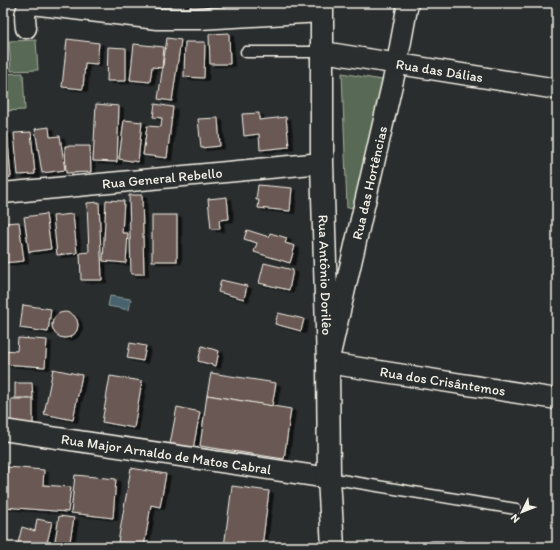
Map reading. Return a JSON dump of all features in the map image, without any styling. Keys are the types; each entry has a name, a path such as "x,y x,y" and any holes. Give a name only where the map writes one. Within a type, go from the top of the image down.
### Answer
{"street":[{"name":"Rua das Hortências","path":"328,363 397,63 408,3"},
{"path":"26,28 26,11 32,4 157,19 198,19 322,8"},
{"name":"Rua Antônio Dorilêo","path":"322,8 322,163 328,363 329,478 333,547"},
{"name":"Rua das Dálias","path":"322,52 557,89"},
{"name":"Rua General Rebello","path":"3,193 322,163"},
{"name":"Rua dos Crisântemos","path":"328,363 557,399"},
{"name":"Rua Major Arnaldo de Matos Cabral","path":"3,430 329,478"}],"lane":[{"path":"246,52 322,52"},
{"path":"329,478 516,510"},
{"path":"432,547 462,547"}],"green space":[{"path":"36,40 38,70 11,71 9,41"},
{"path":"23,73 25,110 3,111 3,74"},
{"path":"342,73 387,81 365,205 347,208"}],"water":[{"path":"110,296 131,299 129,310 108,306"}],"building":[{"path":"161,3 186,3 186,5 161,6"},
{"path":"190,3 236,3 236,4 191,8"},
{"path":"243,3 292,3 243,5"},
{"path":"229,33 230,64 210,64 209,34"},
{"path":"167,38 181,40 172,101 158,99"},
{"path":"67,39 99,43 97,64 85,63 83,89 62,87"},
{"path":"185,42 205,42 204,78 184,77"},
{"path":"134,44 164,47 162,68 152,67 150,82 130,80"},
{"path":"108,47 126,48 126,81 107,81"},
{"path":"96,104 119,106 117,162 93,161"},
{"path":"155,104 173,107 167,158 143,155 147,126 161,127 162,118 153,117"},
{"path":"259,113 259,120 286,117 289,147 260,150 259,134 244,136 242,114"},
{"path":"218,118 220,146 201,148 198,119"},
{"path":"124,120 142,122 138,162 119,159"},
{"path":"49,127 50,137 60,136 65,170 42,173 35,129"},
{"path":"7,131 11,177 3,178 3,132"},
{"path":"31,132 35,174 18,175 14,133"},
{"path":"65,146 90,146 91,172 66,173"},
{"path":"258,185 292,188 290,211 258,208 259,200 256,200"},
{"path":"129,195 142,195 144,274 131,274"},
{"path":"227,197 229,219 219,220 220,229 211,229 208,199"},
{"path":"106,200 124,201 122,233 128,233 126,263 103,261"},
{"path":"99,202 102,280 81,280 80,253 89,252 87,203"},
{"path":"46,214 51,249 29,252 24,217"},
{"path":"73,214 77,253 57,255 53,216"},
{"path":"152,215 177,215 177,261 152,261"},
{"path":"19,222 24,261 3,263 3,223"},
{"path":"247,230 269,237 270,233 287,238 285,243 295,246 290,263 254,252 257,243 244,239"},
{"path":"264,263 293,270 289,290 259,283"},
{"path":"221,280 247,286 244,299 218,292"},
{"path":"23,305 51,309 48,332 20,328"},
{"path":"65,312 75,315 78,325 75,335 65,338 55,335 52,325 55,315"},
{"path":"278,313 304,319 301,331 275,324"},
{"path":"18,338 47,340 45,367 3,364 3,350 17,351"},
{"path":"130,343 146,346 143,361 127,358"},
{"path":"202,346 219,351 216,366 198,361"},
{"path":"53,369 82,375 73,420 44,414"},
{"path":"211,373 276,383 272,406 207,395"},
{"path":"110,376 142,381 134,428 102,422"},
{"path":"15,383 32,383 33,398 15,398"},
{"path":"207,395 291,409 284,459 200,446"},
{"path":"11,399 33,399 33,424 11,424"},
{"path":"177,407 200,412 193,449 170,444"},
{"path":"7,467 44,470 43,485 71,487 68,512 3,507"},
{"path":"131,468 166,474 160,507 151,505 144,547 118,542"},
{"path":"75,475 116,479 113,518 71,513"},
{"path":"232,486 269,491 262,547 224,547"},
{"path":"59,516 74,518 69,547 54,547"},
{"path":"37,519 52,522 46,547 17,547 22,527 35,531"}]}
